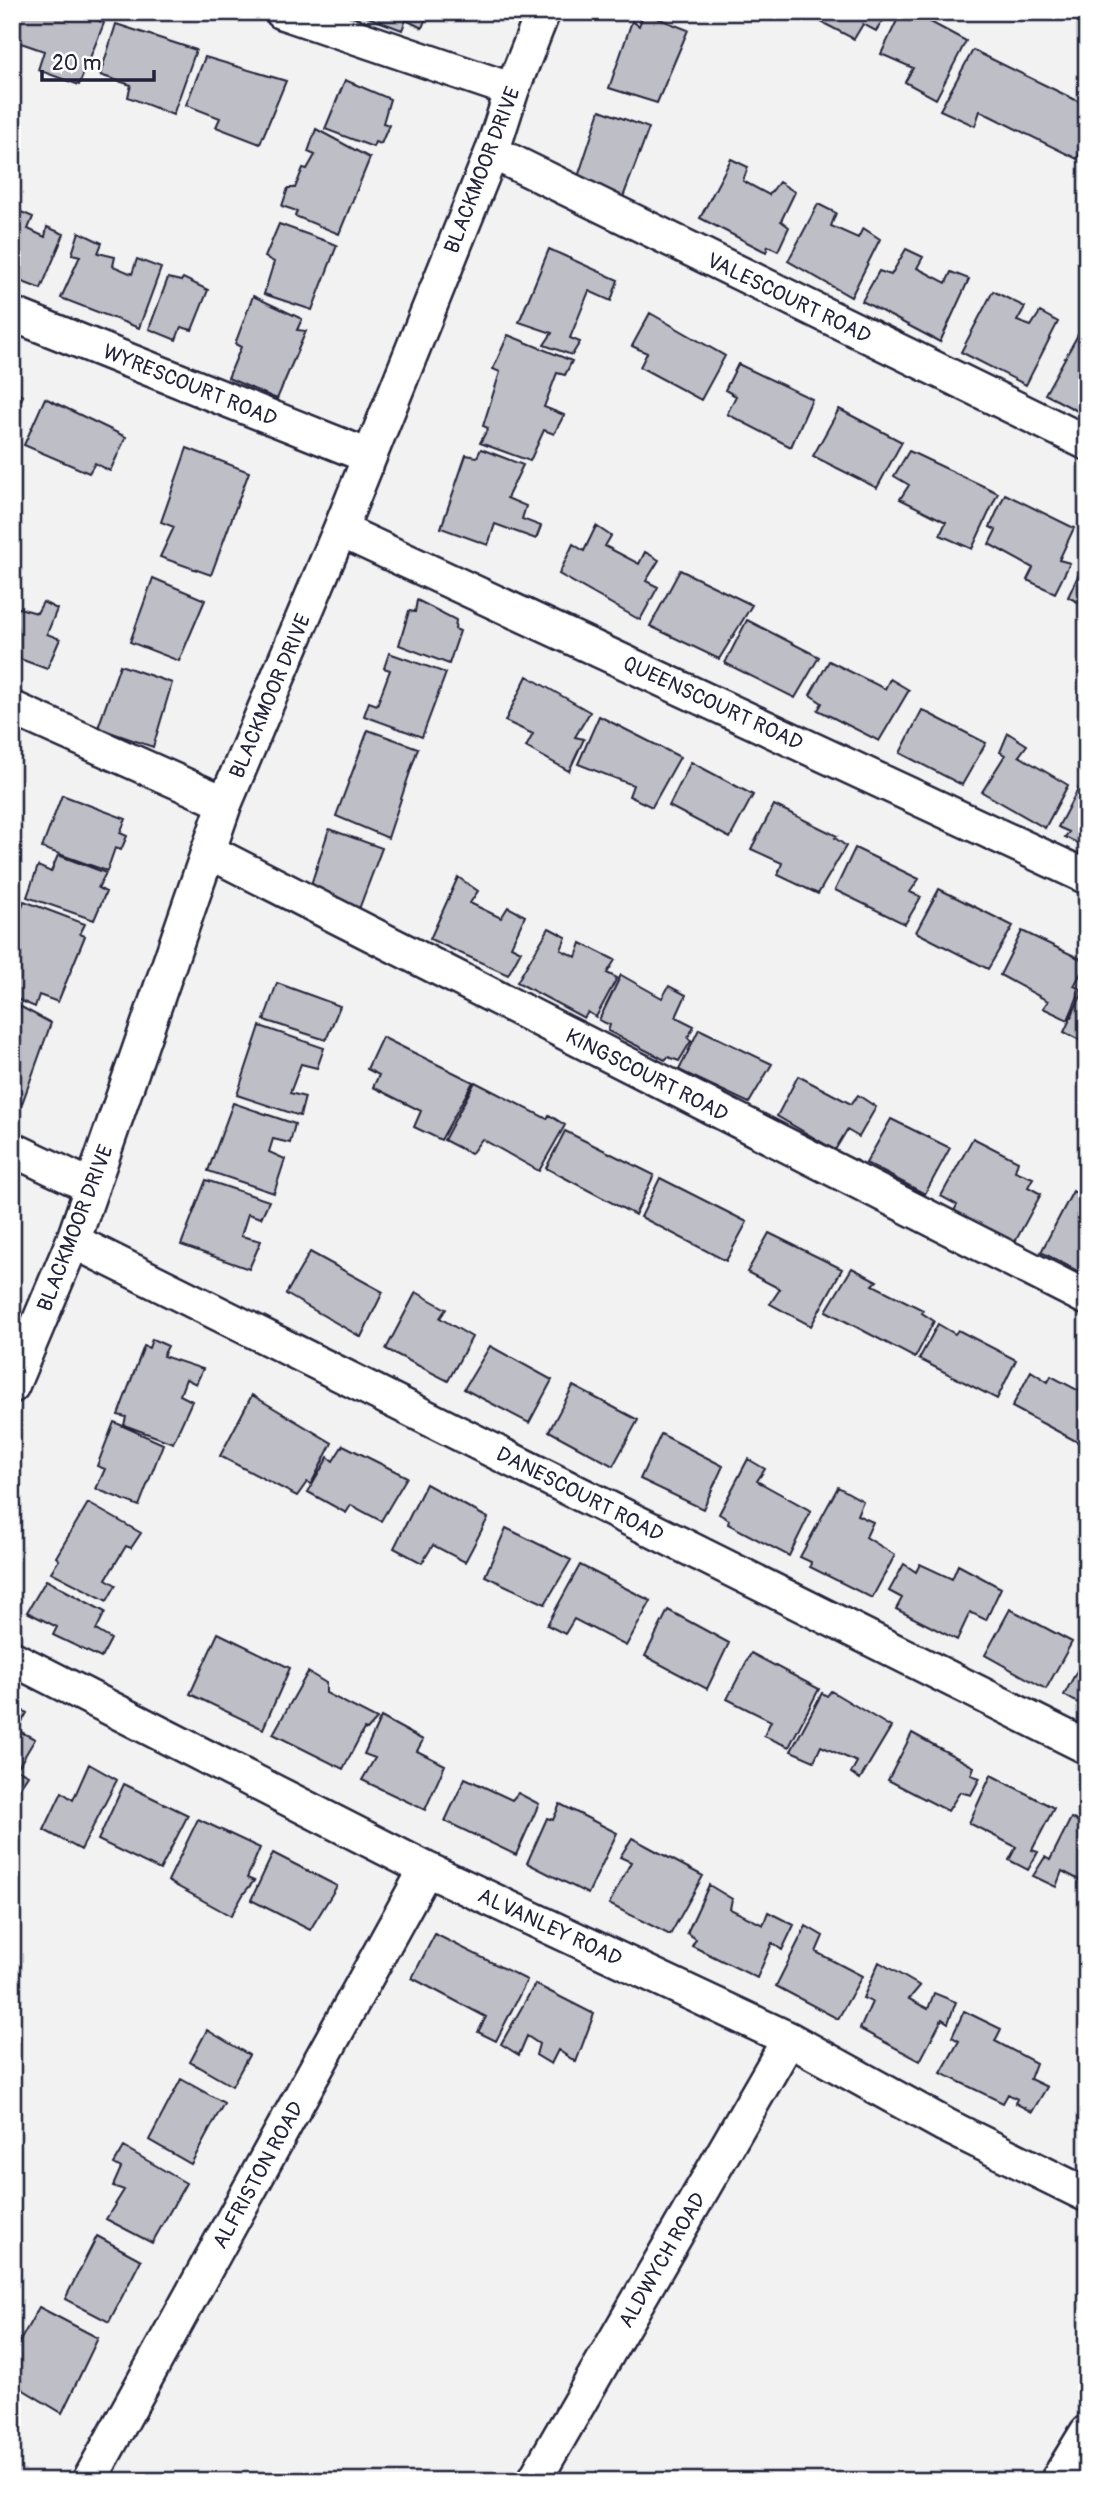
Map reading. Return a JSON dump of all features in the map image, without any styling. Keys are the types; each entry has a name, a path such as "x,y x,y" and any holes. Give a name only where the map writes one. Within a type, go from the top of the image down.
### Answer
{"street":[{"path":"282,12 512,90"},
{"name":"BLACKMOOR DRIVE","path":"12,1386 73,1241 225,803 340,530 492,152 512,90 543,12"},
{"name":"VALESCOURT ROAD","path":"492,152 1087,443"},
{"name":"WYRESCOURT ROAD","path":"12,314 369,456"},
{"name":"QUEENSCOURT ROAD","path":"340,530 1087,877"},
{"path":"12,708 225,803"},
{"name":"KINGSCOURT ROAD","path":"208,852 1087,1298"},
{"path":"12,1149 92,1187"},
{"name":"DANESCOURT ROAD","path":"73,1241 1087,1747"},
{"name":"ALVANLEY ROAD","path":"12,1658 426,1869 789,2039 945,2125 1087,2195"},
{"name":"ALFRISTON ROAD","path":"89,2481 426,1869"},
{"name":"ALDWYCH ROAD","path":"534,2481 789,2039"},
{"path":"1057,2481 1087,2432"}],"building":[{"path":"12,12 78,12 104,23 79,85 38,70 44,51 21,43 17,51 12,49"},
{"path":"354,12 428,12 422,28 406,20 402,30"},
{"path":"802,12 889,12 876,31 863,24 854,39"},
{"path":"901,12 912,12 966,41 936,99 905,82 913,68 881,54"},
{"path":"644,13 688,30 657,103 609,88 632,21 639,26"},
{"path":"116,24 196,50 173,115 128,97 131,85 100,75"},
{"path":"973,50 1086,105 1081,112 1087,113 1087,140 1077,159 980,111 975,126 940,110"},
{"path":"205,57 286,81 260,144 216,127 220,118 186,105"},
{"path":"345,80 390,99 383,123 389,125 381,144 375,142 373,147 325,129"},
{"path":"600,110 649,128 620,205 576,183"},
{"path":"316,129 370,158 339,234 295,216 297,211 282,206 288,188 295,188 303,168 307,169 315,155 308,152"},
{"path":"731,159 748,167 743,181 769,195 779,182 795,192 781,221 789,227 778,251 768,246 766,252 700,218"},
{"path":"818,204 836,213 831,226 858,238 863,228 880,239 851,297 788,261"},
{"path":"12,208 33,217 28,229 45,237 47,227 64,234 41,289 12,278"},
{"path":"279,224 337,245 312,310 264,294 274,262 265,257"},
{"path":"79,232 102,243 98,253 115,257 113,266 132,274 137,259 161,268 139,328 61,298 80,256 72,254"},
{"path":"549,249 618,280 611,301 589,291 570,338 580,342 572,355 544,345 552,333 519,322"},
{"path":"906,249 923,257 917,268 946,283 951,272 969,279 940,342 862,301 879,271 891,275"},
{"path":"168,278 181,281 183,278 208,290 192,330 181,327 176,340 149,329"},
{"path":"993,291 1025,307 1017,321 1031,326 1040,312 1058,322 1026,385 961,352"},
{"path":"253,296 302,319 297,330 306,331 277,399 228,378 241,347 235,344"},
{"path":"650,313 725,356 701,400 640,367 647,353 632,346"},
{"path":"1079,333 1087,338 1087,416 1045,394"},
{"path":"508,335 572,361 565,375 557,373 544,407 564,415 554,434 544,430 530,461 480,443 488,428 483,426 500,372 493,369"},
{"path":"738,364 812,399 791,447 727,414 736,396 725,390"},
{"path":"12,391 23,396 12,420"},
{"path":"45,398 126,437 110,471 95,463 89,473 24,445"},
{"path":"839,409 902,442 877,488 813,456"},
{"path":"187,448 249,472 211,575 160,557 174,527 161,522"},
{"path":"481,449 523,465 507,498 526,506 522,519 541,526 536,539 495,524 488,545 441,528 466,455 477,457"},
{"path":"909,451 998,493 972,549 940,535 946,522 900,499 909,485 894,476"},
{"path":"1005,494 1074,528 1059,560 1070,563 1055,593 1027,580 1033,568 989,544 996,530 990,527"},
{"path":"596,526 611,536 605,546 639,564 645,552 659,560 646,581 658,587 640,620 559,574 573,544 584,551"},
{"path":"1087,557 1087,607 1068,597"},
{"path":"680,570 752,605 719,659 650,626"},
{"path":"153,578 205,600 179,661 130,642"},
{"path":"417,600 456,620 455,629 460,631 449,664 399,645 409,611 415,612"},
{"path":"43,602 57,609 47,634 60,639 47,669 12,656 12,606 37,613"},
{"path":"747,620 819,657 795,698 725,663"},
{"path":"389,653 446,673 422,737 364,716 369,702 377,705 390,670 384,668"},
{"path":"829,661 885,689 890,679 909,690 879,741 818,710 822,703 810,695"},
{"path":"120,665 172,683 153,747 98,728"},
{"path":"527,676 590,712 575,737 584,739 569,771 526,747 533,734 505,721"},
{"path":"922,710 986,743 962,785 900,753"},
{"path":"599,716 680,757 652,807 629,796 633,785 578,764"},
{"path":"368,730 418,748 388,838 336,816"},
{"path":"1008,733 1027,745 1019,756 1068,785 1045,828 982,792 1005,755 1000,752"},
{"path":"691,762 753,795 730,838 669,806"},
{"path":"1087,772 1087,848 1065,837 1069,832 1058,827"},
{"path":"62,795 126,819 120,833 127,836 121,850 115,848 107,871 42,848"},
{"path":"774,805 837,836 835,838 846,846 818,894 778,875 782,863 751,849"},
{"path":"329,829 382,848 359,909 309,891"},
{"path":"855,848 919,879 910,892 921,897 905,924 835,890"},
{"path":"58,855 106,873 98,888 106,892 94,920 27,897 38,866 51,872"},
{"path":"458,877 478,891 470,903 501,918 508,907 525,916 511,946 521,951 508,975 430,939"},
{"path":"939,889 1013,926 988,969 916,932"},
{"path":"24,901 85,924 80,934 85,936 58,1002 39,995 35,1007 12,997 12,934"},
{"path":"549,928 566,937 561,950 576,957 581,943 615,960 607,973 617,978 596,1017 588,1012 584,1018 517,982"},
{"path":"1022,931 1087,962 1074,986 1081,989 1068,1020 1043,1008 1048,1001 1000,975"},
{"path":"621,975 662,998 669,986 686,995 676,1017 694,1026 688,1038 691,1041 679,1061 668,1057 665,1060 608,1031 610,1025 599,1020"},
{"path":"277,983 340,1006 326,1040 264,1020"},
{"path":"1087,983 1087,1044 1064,1032"},
{"path":"12,1002 51,1023 15,1123 12,1122"},
{"path":"260,1026 324,1048 317,1068 301,1064 290,1093 305,1097 300,1116 237,1095"},
{"path":"699,1029 772,1064 749,1103 679,1070"},
{"path":"382,1037 473,1082 441,1140 414,1127 421,1111 373,1087 379,1075 367,1069"},
{"path":"798,1076 851,1104 858,1095 876,1107 859,1137 847,1130 835,1150 777,1116"},
{"path":"475,1082 547,1119 549,1115 565,1125 539,1171 482,1139 471,1154 444,1140"},
{"path":"233,1103 295,1124 290,1143 273,1139 269,1152 285,1159 274,1193 208,1171"},
{"path":"891,1119 950,1148 925,1194 866,1163"},
{"path":"565,1131 654,1175 635,1215 546,1168"},
{"path":"973,1138 1018,1161 1015,1171 1033,1178 1028,1187 1041,1194 1015,1242 954,1211 957,1205 941,1196"},
{"path":"660,1178 747,1222 726,1261 641,1217"},
{"path":"206,1180 269,1201 261,1218 248,1214 241,1236 261,1241 249,1269 181,1245"},
{"path":"1073,1191 1087,1199 1087,1276 1041,1252"},
{"path":"769,1233 842,1269 811,1326 770,1304 780,1289 747,1272"},
{"path":"310,1252 383,1292 361,1337 286,1294"},
{"path":"852,1268 877,1281 873,1285 923,1310 922,1313 934,1321 915,1358 826,1311"},
{"path":"416,1292 446,1309 440,1318 472,1337 448,1381 386,1349"},
{"path":"938,1324 955,1334 958,1330 1016,1360 997,1399 919,1359"},
{"path":"152,1339 168,1346 163,1356 203,1369 196,1384 186,1379 180,1395 192,1401 173,1443 124,1425 126,1417 118,1415 144,1346 149,1348"},
{"path":"490,1346 552,1380 529,1423 464,1389"},
{"path":"1031,1371 1048,1382 1051,1376 1087,1395 1087,1447 1012,1407"},
{"path":"573,1386 638,1420 613,1466 549,1431"},
{"path":"252,1395 332,1443 311,1484 307,1482 297,1496 220,1456"},
{"path":"114,1422 163,1444 139,1506 96,1489 105,1469 97,1466"},
{"path":"661,1434 723,1466 703,1509 640,1479"},
{"path":"343,1445 407,1477 381,1521 351,1505 346,1513 308,1492 328,1457 333,1461"},
{"path":"748,1459 765,1469 757,1481 811,1511 789,1556 728,1524 729,1520 719,1514"},
{"path":"426,1484 488,1518 465,1562 433,1545 422,1563 394,1548"},
{"path":"838,1487 863,1501 857,1515 873,1522 866,1537 895,1555 872,1598 810,1567 811,1562 800,1557"},
{"path":"88,1503 141,1533 131,1548 126,1546 106,1579 116,1585 107,1601 51,1572 59,1560 56,1557"},
{"path":"506,1528 571,1560 545,1604 485,1576"},
{"path":"904,1564 916,1572 920,1564 952,1579 958,1565 1001,1588 986,1620 970,1612 957,1640 896,1609 902,1598 889,1591"},
{"path":"580,1565 651,1601 626,1646 574,1619 565,1634 547,1625"},
{"path":"46,1580 105,1612 96,1630 111,1639 101,1658 53,1635 57,1627 27,1612"},
{"path":"1010,1609 1072,1642 1046,1689 985,1655"},
{"path":"668,1610 729,1643 707,1689 645,1656"},
{"path":"218,1633 290,1668 263,1729 190,1694"},
{"path":"1087,1652 1087,1708 1064,1695"},
{"path":"751,1653 819,1689 789,1747 764,1736 771,1721 727,1699"},
{"path":"308,1672 326,1683 326,1693 377,1719 367,1730 364,1729 343,1769 273,1734"},
{"path":"831,1691 891,1727 860,1779 851,1773 857,1762 821,1746 814,1761 791,1751 822,1693 827,1696"},
{"path":"12,1705 27,1713 17,1730 35,1739 17,1769 28,1775 12,1799"},
{"path":"381,1717 423,1740 417,1751 445,1765 425,1810 362,1780 375,1758 364,1754"},
{"path":"912,1733 974,1767 971,1775 980,1778 971,1795 960,1792 948,1811 888,1780"},
{"path":"89,1764 117,1780 81,1850 44,1830 62,1792 73,1800"},
{"path":"991,1775 1054,1808 1032,1850 1038,1852 1028,1870 1009,1860 1016,1847 969,1823"},
{"path":"465,1778 512,1800 518,1793 539,1804 516,1855 445,1821"},
{"path":"124,1784 188,1815 160,1870 98,1840"},
{"path":"560,1804 617,1833 588,1894 527,1863 547,1818 553,1820"},
{"path":"1071,1818 1087,1826 1087,1884 1062,1871 1056,1887 1033,1876 1045,1857 1050,1860"},
{"path":"198,1819 260,1848 247,1878 254,1881 231,1916 168,1881"},
{"path":"632,1838 703,1876 670,1935 609,1904 631,1862 620,1857"},
{"path":"273,1853 337,1886 310,1930 251,1900"},
{"path":"709,1885 732,1899 730,1909 763,1925 768,1912 794,1925 782,1950 772,1943 757,1978 692,1946 696,1939 687,1933"},
{"path":"806,1926 823,1936 816,1952 862,1976 838,2019 776,1986"},
{"path":"435,1934 527,1980 496,2041 478,2032 486,2017 412,1978"},
{"path":"879,1962 920,1986 909,1999 928,2009 934,1993 956,2002 948,2023 942,2019 920,2061 860,2029 872,2002 863,1998"},
{"path":"535,1984 594,2014 576,2062 558,2050 551,2064 536,2055 539,2044 527,2036 519,2055 501,2044"},
{"path":"964,2011 1001,2029 995,2041 1036,2063 1030,2079 1047,2087 1032,2112 1015,2103 1017,2099 1008,2094 1003,2103 941,2073 959,2041 952,2037"},
{"path":"207,2030 249,2055 232,2086 190,2062"},
{"path":"181,2079 224,2103 191,2164 149,2140"},
{"path":"124,2147 186,2183 152,2243 106,2219 124,2190 113,2186 121,2168 114,2164"},
{"path":"97,2236 141,2260 109,2322 65,2299"},
{"path":"39,2307 98,2338 62,2413 12,2383 12,2355"}]}
